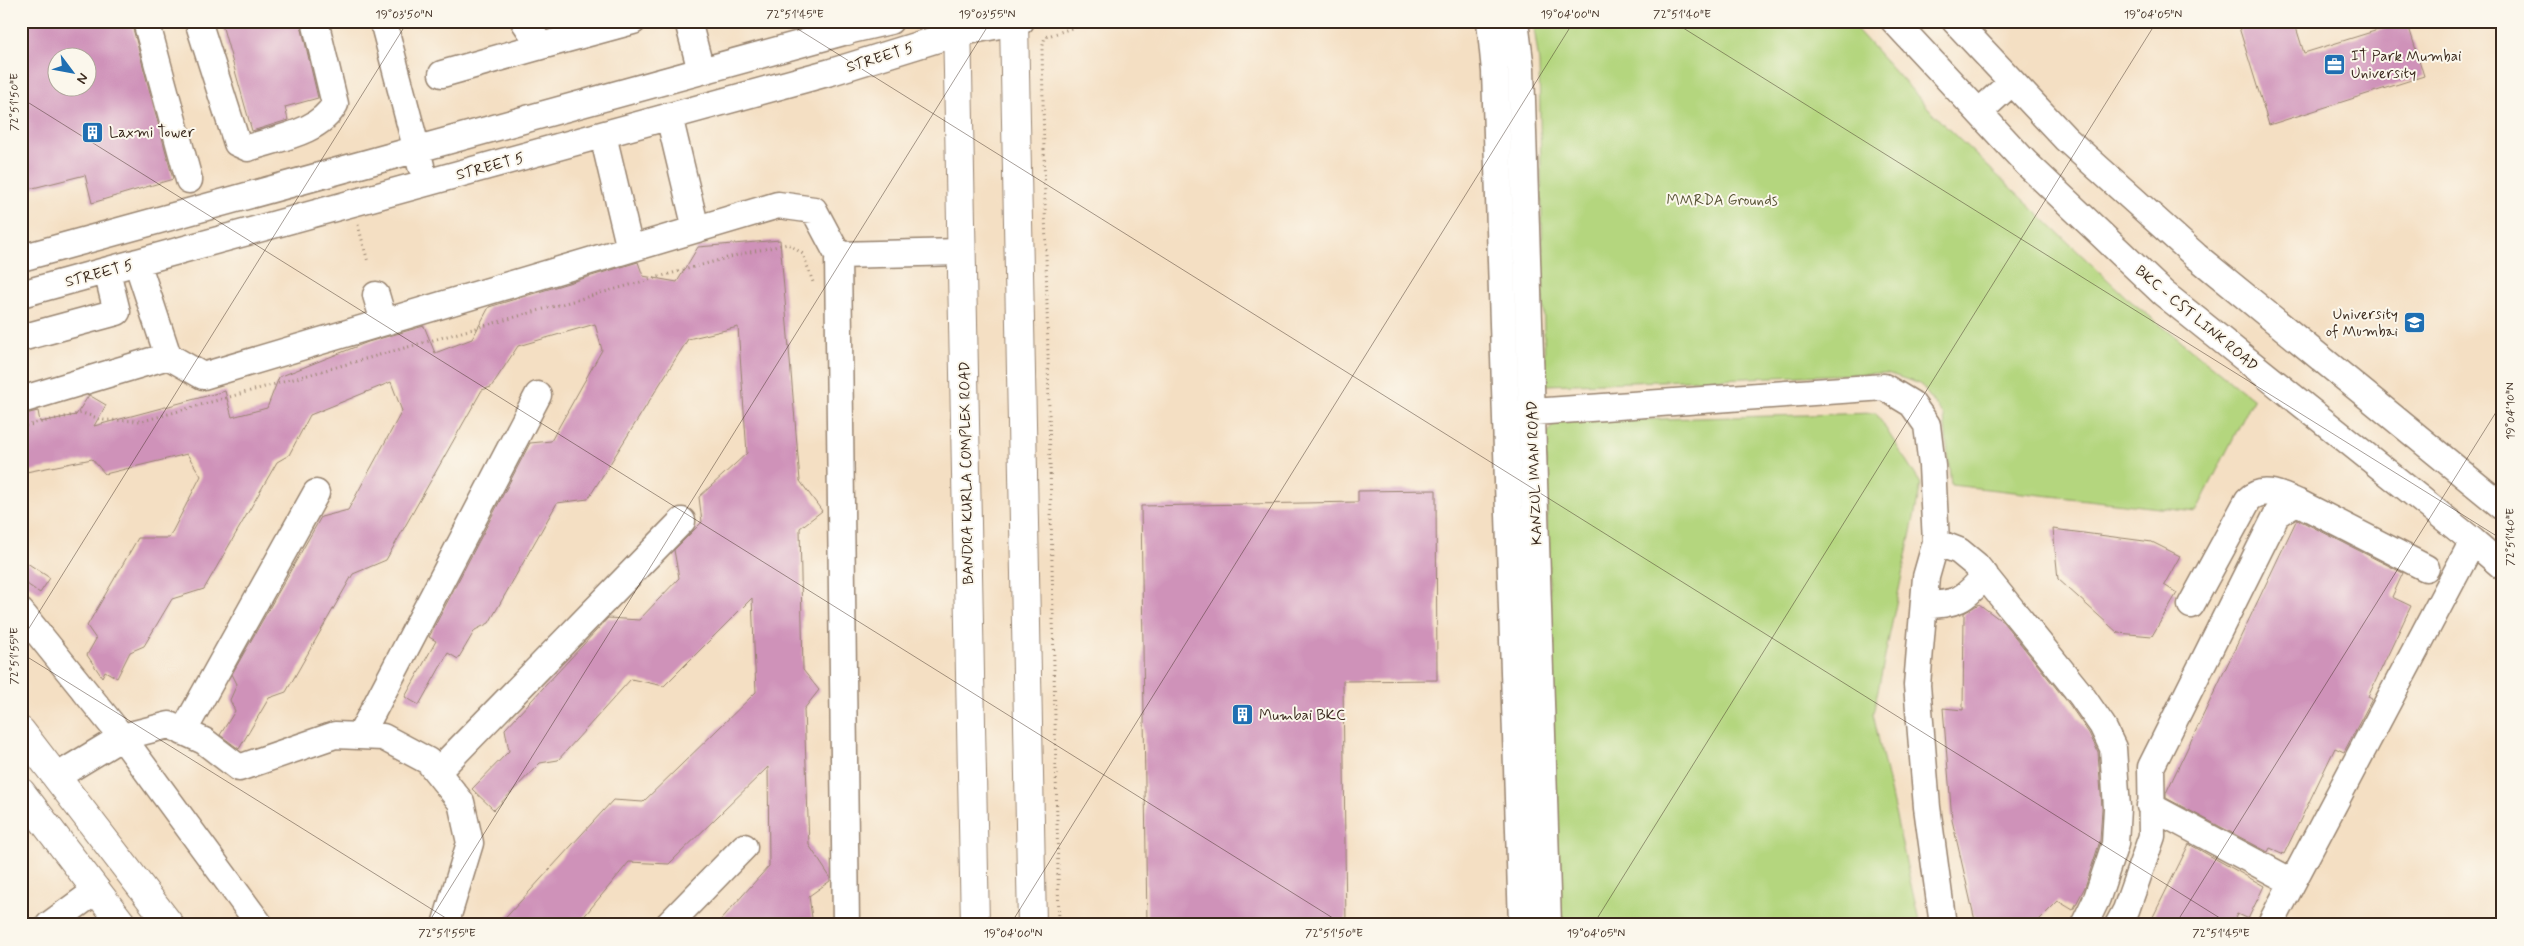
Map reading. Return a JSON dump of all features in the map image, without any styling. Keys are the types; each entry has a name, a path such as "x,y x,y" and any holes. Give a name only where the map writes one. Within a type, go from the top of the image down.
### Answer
{"main road":[{"path":"1017,22 1032,925"},
{"name":"BANDRA KURLA COMPLEX ROAD","path":"957,27 975,925"},
{"path":"21,731 170,925"},
{"path":"21,792 123,925"}],"street":[{"path":"198,21 237,143 248,148 310,128 330,113 335,104 315,21"},
{"path":"383,21 426,183"},
{"path":"524,21 542,46"},
{"path":"442,74 633,21"},
{"path":"688,21 701,71"},
{"name":"STREET 5","path":"21,258 701,71 853,26 890,21"},
{"name":"KANZUL IMAN ROAD","path":"1490,21 1495,71 1522,925"},
{"name":"KANZUL IMAN ROAD","path":"1515,21 1521,69 1548,925"},
{"name":"BKC - CST LINK ROAD","path":"1894,21 2026,163 2163,293 2474,541 2503,567"},
{"path":"1955,21 2066,139 2196,256 2503,508"},
{"name":"STREET 5","path":"21,294 831,72 957,27 1017,22"},
{"path":"156,27 189,180"},
{"path":"1979,112 2012,82"},
{"path":"669,116 696,229"},
{"path":"603,134 630,249"},
{"path":"137,262 168,356 203,376 778,205 814,210 838,255 846,925"},
{"path":"838,255 961,252"},
{"path":"21,338 118,312 107,271"},
{"path":"376,295 384,322"},
{"path":"21,400 168,356"},
{"path":"1506,414 1884,387 1912,404 1927,425 1932,466 1936,542 1926,577 1917,685 1927,807 1949,921"},
{"path":"360,736 538,395"},
{"path":"2191,605 2248,500 2254,494 2267,492 2299,503 2426,568"},
{"path":"183,732 316,493"},
{"path":"2118,925 2126,910 2152,836 2150,806 2152,767 2277,514 2291,505 2299,503"},
{"path":"437,772 682,521"},
{"path":"2270,925 2474,541"},
{"path":"1936,542 1959,551 1985,575 2081,695 2102,725 2113,748 2118,808 2115,844 2098,898 2084,925"},
{"path":"1924,605 1949,604 1958,601 1970,594 1985,575"},
{"path":"25,625 122,737 260,925"},
{"path":"56,777 122,737 169,725 204,741 239,768 334,735 383,737 428,761 461,802 470,843 445,925"},
{"path":"2150,806 2292,882"},
{"path":"2136,925 2155,881 2154,861 2150,845"},
{"path":"668,925 744,847"},
{"path":"49,925 97,890"}],"path":[{"path":"1059,925 1042,50 1045,38 1093,21"},
{"path":"352,202 368,262"},
{"path":"21,427 82,413 104,420 143,421 741,254 788,244 803,254"}],"green space":[{"name":"MMRDA Grounds","path":"1533,21 1849,21 1942,123 2127,298 2253,399 2196,512 1951,485 1944,416 1920,384 1887,373 1545,385 1539,62"},
{"path":"1876,413 1921,484 1873,714 1920,925 1558,925 1545,435 1556,422"}],"building":[{"name":"Laxmi Tower","path":"21,21 131,21 173,179 92,203 85,175 21,191"},
{"path":"221,21 300,21 318,98 285,107 288,120 252,131"},
{"name":"IT Park Mumbai University","path":"2237,21 2294,21 2304,53 2407,21 2424,76 2269,125"},
{"path":"780,240 800,481 822,511 800,528 803,670 819,690 804,709 809,845 830,877 830,881 809,896 813,925 716,925 769,866 768,767 669,864 629,862 577,925 499,925 613,800 643,802 756,692 752,598 664,686 631,679 558,760 540,763 494,810 472,789 509,751 505,729 608,618 639,620 679,578 674,550 702,522 699,497 747,453 738,327 688,339 588,499 557,503 489,623 475,630 458,659 448,653 419,705 405,697 436,641 429,637 530,443 551,441 602,350 595,324 518,346 491,387 482,390 386,560 353,574 286,692 269,698 239,749 220,735 235,711 230,700 237,684 232,674 321,517 348,510 402,411 391,382 310,415 289,455 277,462 204,589 172,599 144,646 130,652 117,678 105,671 102,677 87,655 96,639 87,626 138,538 169,538 201,476 187,454 105,474 92,459 21,473 21,415 38,411 40,422 76,415 89,395 106,405 94,426 225,391 232,417 267,408 279,377 368,342 424,326 435,353 472,339 489,307 638,262 643,276 677,282 698,247"},
{"name":"Mumbai BKC","path":"1436,490 1437,680 1343,681 1346,925 1147,925 1141,506 1358,502 1358,491"},
{"path":"2297,519 2403,573 2392,597 2411,606 2368,697 2372,699 2344,752 2335,748 2284,854 2270,848 2268,852 2166,798 2166,793"},
{"path":"2053,529 2152,542 2180,556 2164,585 2177,593 2152,636 2118,633 2058,579"},
{"path":"21,559 50,578 40,593 21,580"},
{"path":"1979,604 2003,622 2069,704 2089,733 2098,752 2102,808 2100,841 2085,887 2073,910 2058,901 2034,925 1976,925 1952,820 1943,708 1963,710 1964,613"},
{"path":"2189,844 2264,886 2248,919 2237,914 2232,925 2149,925"}],"place":[{"name":"IT Park Mumbai University","path":"2335,65"},
{"name":"Laxmi Tower","path":"93,132"},
{"name":"University of Mumbai","path":"2414,323"},
{"name":"Mumbai BKC","path":"1243,715"}]}
